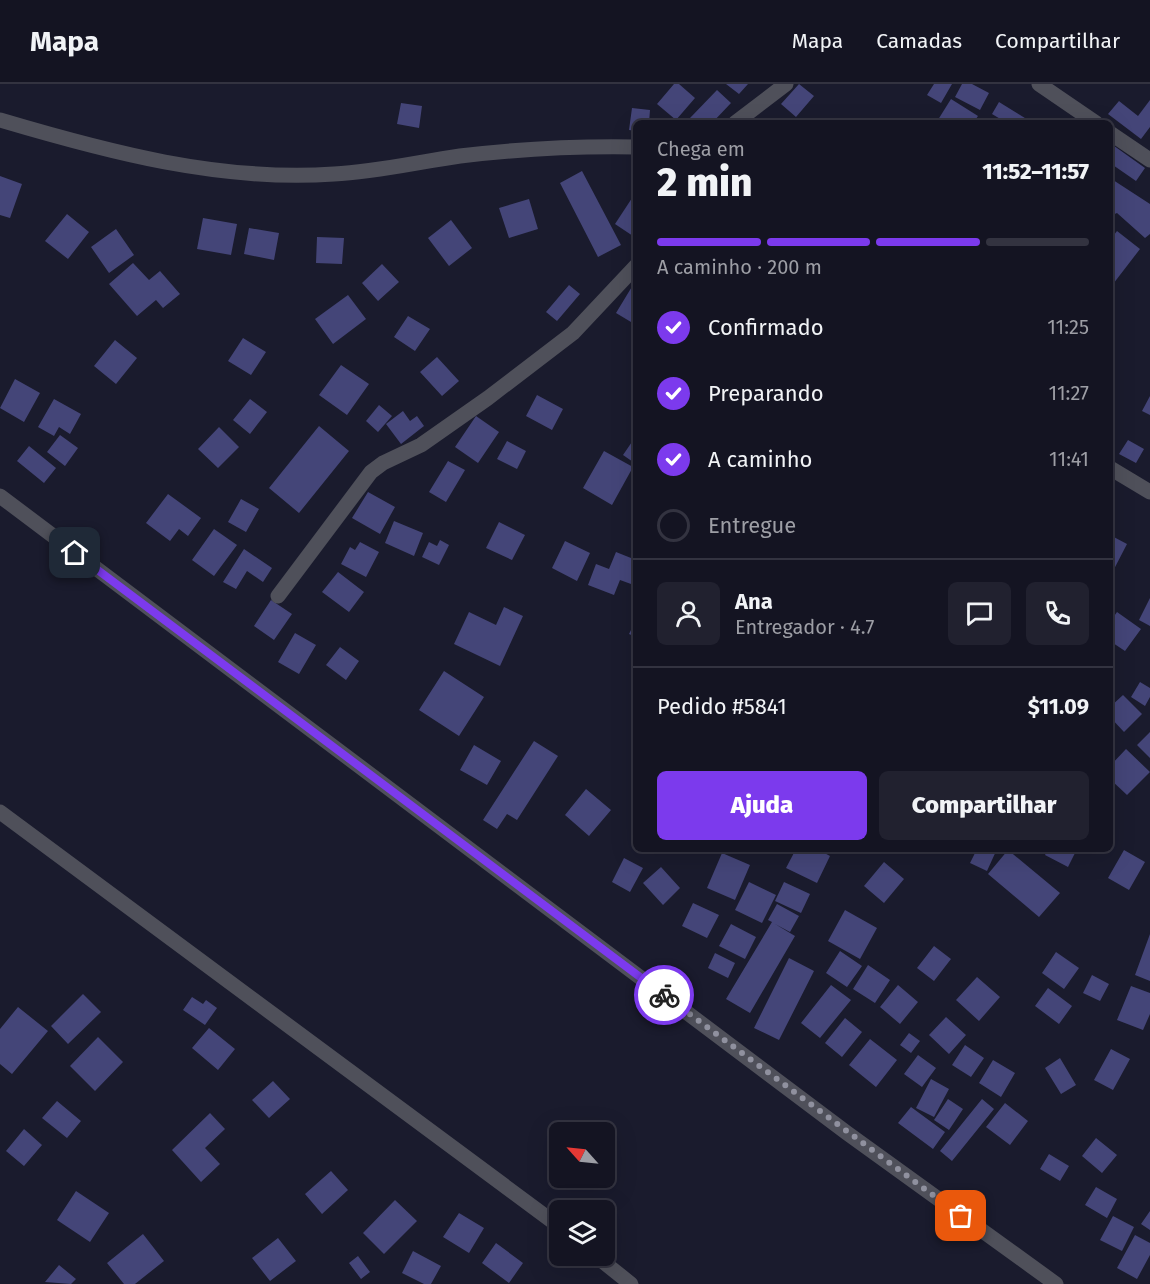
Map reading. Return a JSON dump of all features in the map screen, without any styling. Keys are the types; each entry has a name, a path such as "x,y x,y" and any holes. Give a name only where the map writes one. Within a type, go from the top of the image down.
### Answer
{"street":[{"path":"739,120 786,84"},
{"path":"1039,84 1092,120"},
{"path":"0,120 77,143 138,157 203,169 267,173 333,174 460,156 569,146 633,147"},
{"path":"1113,135 1150,160"},
{"path":"278,596 371,472 383,463 430,438 488,398 573,333 633,269"},
{"path":"1113,470 1150,492"},
{"path":"0,496 847,1133 1056,1284"},
{"path":"0,812 549,1219"},
{"path":"608,1266 631,1284"}],"building":[{"path":"674,84 679,84 695,98 676,120 657,104"},
{"path":"726,84 748,84 739,94"},
{"path":"799,84 814,96 796,117 781,104"},
{"path":"934,84 952,84 941,103 927,95"},
{"path":"962,84 972,84 989,93 980,110 955,97"},
{"path":"717,90 731,103 715,120 692,120 690,118"},
{"path":"951,99 978,116 975,120 938,120"},
{"path":"1150,100 1150,127 1141,139 1108,114 1119,101 1138,116"},
{"path":"999,102 1028,120 1002,120 992,114"},
{"path":"401,103 422,106 419,128 397,124"},
{"path":"632,108 650,110 649,120 633,120 633,131 629,130"},
{"path":"1113,145 1145,168 1136,181 1113,165"},
{"path":"582,171 621,245 598,257 560,183"},
{"path":"0,176 22,184 10,218 0,215"},
{"path":"1113,180 1150,204 1150,234 1145,238 1117,213 1113,215"},
{"path":"633,197 633,236 615,224"},
{"path":"529,199 538,229 509,238 499,208"},
{"path":"67,214 89,232 68,259 45,241"},
{"path":"203,218 237,224 231,255 197,249"},
{"path":"451,220 472,248 449,266 428,238"},
{"path":"249,228 279,233 274,260 244,254"},
{"path":"116,229 134,255 109,273 91,247"},
{"path":"1117,231 1140,249 1113,284 1113,236"},
{"path":"317,237 344,238 342,264 316,263"},
{"path":"133,263 149,280 160,271 180,294 163,308 156,300 137,316 109,284"},
{"path":"382,264 399,282 378,301 362,283"},
{"path":"569,285 580,294 557,321 546,312"},
{"path":"633,285 633,323 616,313"},
{"path":"348,295 366,319 333,344 315,319"},
{"path":"408,316 430,329 415,351 394,337"},
{"path":"243,338 266,352 251,375 228,361"},
{"path":"115,340 137,358 116,384 94,366"},
{"path":"437,357 459,381 442,396 420,372"},
{"path":"341,365 369,384 347,415 319,395"},
{"path":"15,379 40,393 24,422 0,408"},
{"path":"537,395 563,409 552,430 526,416"},
{"path":"1150,396 1150,415 1142,411"},
{"path":"54,399 81,414 70,434 59,427 54,436 38,427"},
{"path":"250,399 267,412 250,434 233,420"},
{"path":"379,405 392,416 378,432 366,421"},
{"path":"403,411 410,421 417,416 424,426 401,444 386,424"},
{"path":"476,416 499,432 478,463 455,447"},
{"path":"319,426 349,451 299,513 269,488"},
{"path":"219,427 239,447 218,468 198,449"},
{"path":"60,435 78,448 65,466 47,452"},
{"path":"633,440 633,462 623,455"},
{"path":"1128,440 1144,449 1136,463 1119,454"},
{"path":"507,441 526,451 517,469 497,459"},
{"path":"29,446 56,468 44,483 17,461"},
{"path":"604,451 633,467 612,505 583,488"},
{"path":"448,461 465,470 446,502 429,492"},
{"path":"368,492 395,507 380,534 352,518"},
{"path":"168,494 201,518 188,536 179,529 170,541 146,523"},
{"path":"241,499 259,509 246,532 228,522"},
{"path":"394,521 423,533 414,556 385,543"},
{"path":"499,522 525,535 512,560 486,548"},
{"path":"214,529 237,545 214,576 192,560"},
{"path":"1113,537 1127,544 1113,571"},
{"path":"440,540 449,545 439,565 422,557 429,542 437,546"},
{"path":"565,541 590,553 577,581 552,568"},
{"path":"360,542 379,552 366,577 341,564 350,547 355,550"},
{"path":"244,549 272,568 263,582 247,571 236,589 223,582"},
{"path":"616,552 633,559 631,584 620,580 614,595 588,585 596,564 609,569"},
{"path":"338,572 364,592 349,612 322,592"},
{"path":"1150,598 1150,626 1139,620"},
{"path":"271,600 292,614 274,640 254,626"},
{"path":"504,607 523,616 500,666 454,644 469,612 496,625"},
{"path":"1117,612 1141,629 1125,651 1113,643 1113,618"},
{"path":"295,633 316,645 299,674 278,662"},
{"path":"340,647 359,661 346,680 326,665"},
{"path":"444,671 484,697 459,736 419,710"},
{"path":"1140,682 1150,688 1150,697 1145,706 1131,697"},
{"path":"1123,695 1142,714 1124,732 1113,720 1113,704"},
{"path":"1150,732 1150,758 1137,745"},
{"path":"534,741 558,756 517,820 507,814 497,829 483,820"},
{"path":"474,745 501,761 487,785 460,770"},
{"path":"1126,749 1150,772 1127,795 1113,782 1113,763"},
{"path":"586,789 611,810 589,836 565,815"},
{"path":"1124,850 1145,862 1129,890 1108,878"},
{"path":"794,852 823,852 830,856 817,883 786,868"},
{"path":"976,852 996,852 987,871 970,863"},
{"path":"1006,852 1010,852 1060,893 1039,917 988,874"},
{"path":"1046,852 1076,852 1068,867 1045,855"},
{"path":"722,853 750,865 735,900 707,888"},
{"path":"624,858 643,868 630,892 612,882"},
{"path":"884,862 904,879 884,903 864,886"},
{"path":"661,867 680,888 663,905 643,883"},
{"path":"749,882 776,895 762,923 735,910"},
{"path":"784,882 810,894 801,913 775,901"},
{"path":"693,903 719,915 707,938 682,926"},
{"path":"777,904 799,916 790,932 775,924 795,936 750,1013 726,999 772,922 768,920"},
{"path":"845,910 877,928 860,959 828,941"},
{"path":"731,924 756,937 745,959 719,946"},
{"path":"1150,934 1150,981 1135,975"},
{"path":"934,946 951,959 934,981 917,968"},
{"path":"840,951 862,966 847,987 826,973"},
{"path":"1056,952 1079,968 1064,989 1042,973"},
{"path":"715,953 735,963 728,978 708,968"},
{"path":"789,958 814,971 779,1040 754,1028"},
{"path":"868,965 890,980 875,1003 853,989"},
{"path":"1092,975 1109,984 1100,1001 1083,993"},
{"path":"977,977 1000,997 979,1021 956,1000"},
{"path":"831,985 851,1000 820,1038 801,1023"},
{"path":"898,985 918,1002 900,1024 880,1007"},
{"path":"1131,986 1150,993 1150,1014 1143,1030 1117,1020"},
{"path":"1048,988 1072,1006 1059,1024 1035,1006"},
{"path":"83,994 101,1012 68,1044 51,1026"},
{"path":"192,997 203,1004 206,1000 217,1008 205,1025 183,1010"},
{"path":"18,1007 48,1031 12,1074 0,1064 0,1029"},
{"path":"946,1017 966,1035 949,1054 929,1035"},
{"path":"845,1018 862,1032 842,1057 825,1043"},
{"path":"209,1028 235,1049 218,1070 192,1048"},
{"path":"909,1033 920,1041 911,1053 900,1045"},
{"path":"98,1037 123,1062 95,1091 70,1066"},
{"path":"870,1039 897,1060 876,1087 849,1065"},
{"path":"965,1045 984,1058 971,1077 952,1065"},
{"path":"1111,1049 1130,1059 1113,1090 1094,1080"},
{"path":"918,1055 936,1068 922,1087 904,1074"},
{"path":"1060,1058 1076,1085 1061,1094 1045,1068"},
{"path":"993,1060 1015,1073 1001,1097 979,1083"},
{"path":"931,1079 949,1089 934,1117 916,1108"},
{"path":"273,1081 290,1099 269,1118 252,1100"},
{"path":"948,1099 963,1109 949,1130 934,1120"},
{"path":"982,1099 994,1109 952,1161 940,1151"},
{"path":"57,1101 81,1121 67,1138 42,1118"},
{"path":"1005,1103 1028,1121 1010,1145 986,1127"},
{"path":"911,1107 945,1132 933,1149 898,1123"},
{"path":"210,1113 225,1129 205,1148 220,1164 201,1182 172,1150"},
{"path":"24,1129 42,1145 24,1166 6,1151"},
{"path":"1096,1138 1117,1155 1102,1173 1082,1156"},
{"path":"1049,1154 1069,1166 1060,1181 1040,1169"},
{"path":"331,1171 348,1190 322,1214 305,1194"},
{"path":"1096,1187 1117,1199 1107,1218 1085,1205"},
{"path":"76,1191 109,1213 90,1242 57,1220"},
{"path":"395,1200 417,1221 384,1254 363,1233"},
{"path":"1150,1211 1150,1230 1141,1224"},
{"path":"459,1213 484,1228 469,1253 443,1237"},
{"path":"1113,1216 1134,1227 1122,1251 1100,1240"},
{"path":"143,1234 164,1261 135,1284 124,1284 107,1263"},
{"path":"1135,1235 1150,1243 1150,1255 1137,1279 1117,1268"},
{"path":"278,1238 296,1261 270,1281 252,1258"},
{"path":"496,1243 523,1263 509,1283 482,1263"},
{"path":"413,1251 441,1266 431,1284 424,1284 402,1273"},
{"path":"358,1256 370,1272 361,1279 349,1263"},
{"path":"59,1265 76,1279 71,1284 45,1282"}],"way so far":[{"path":"664,995 961,1216"}],"route":[{"path":"75,553 664,995"}]}
